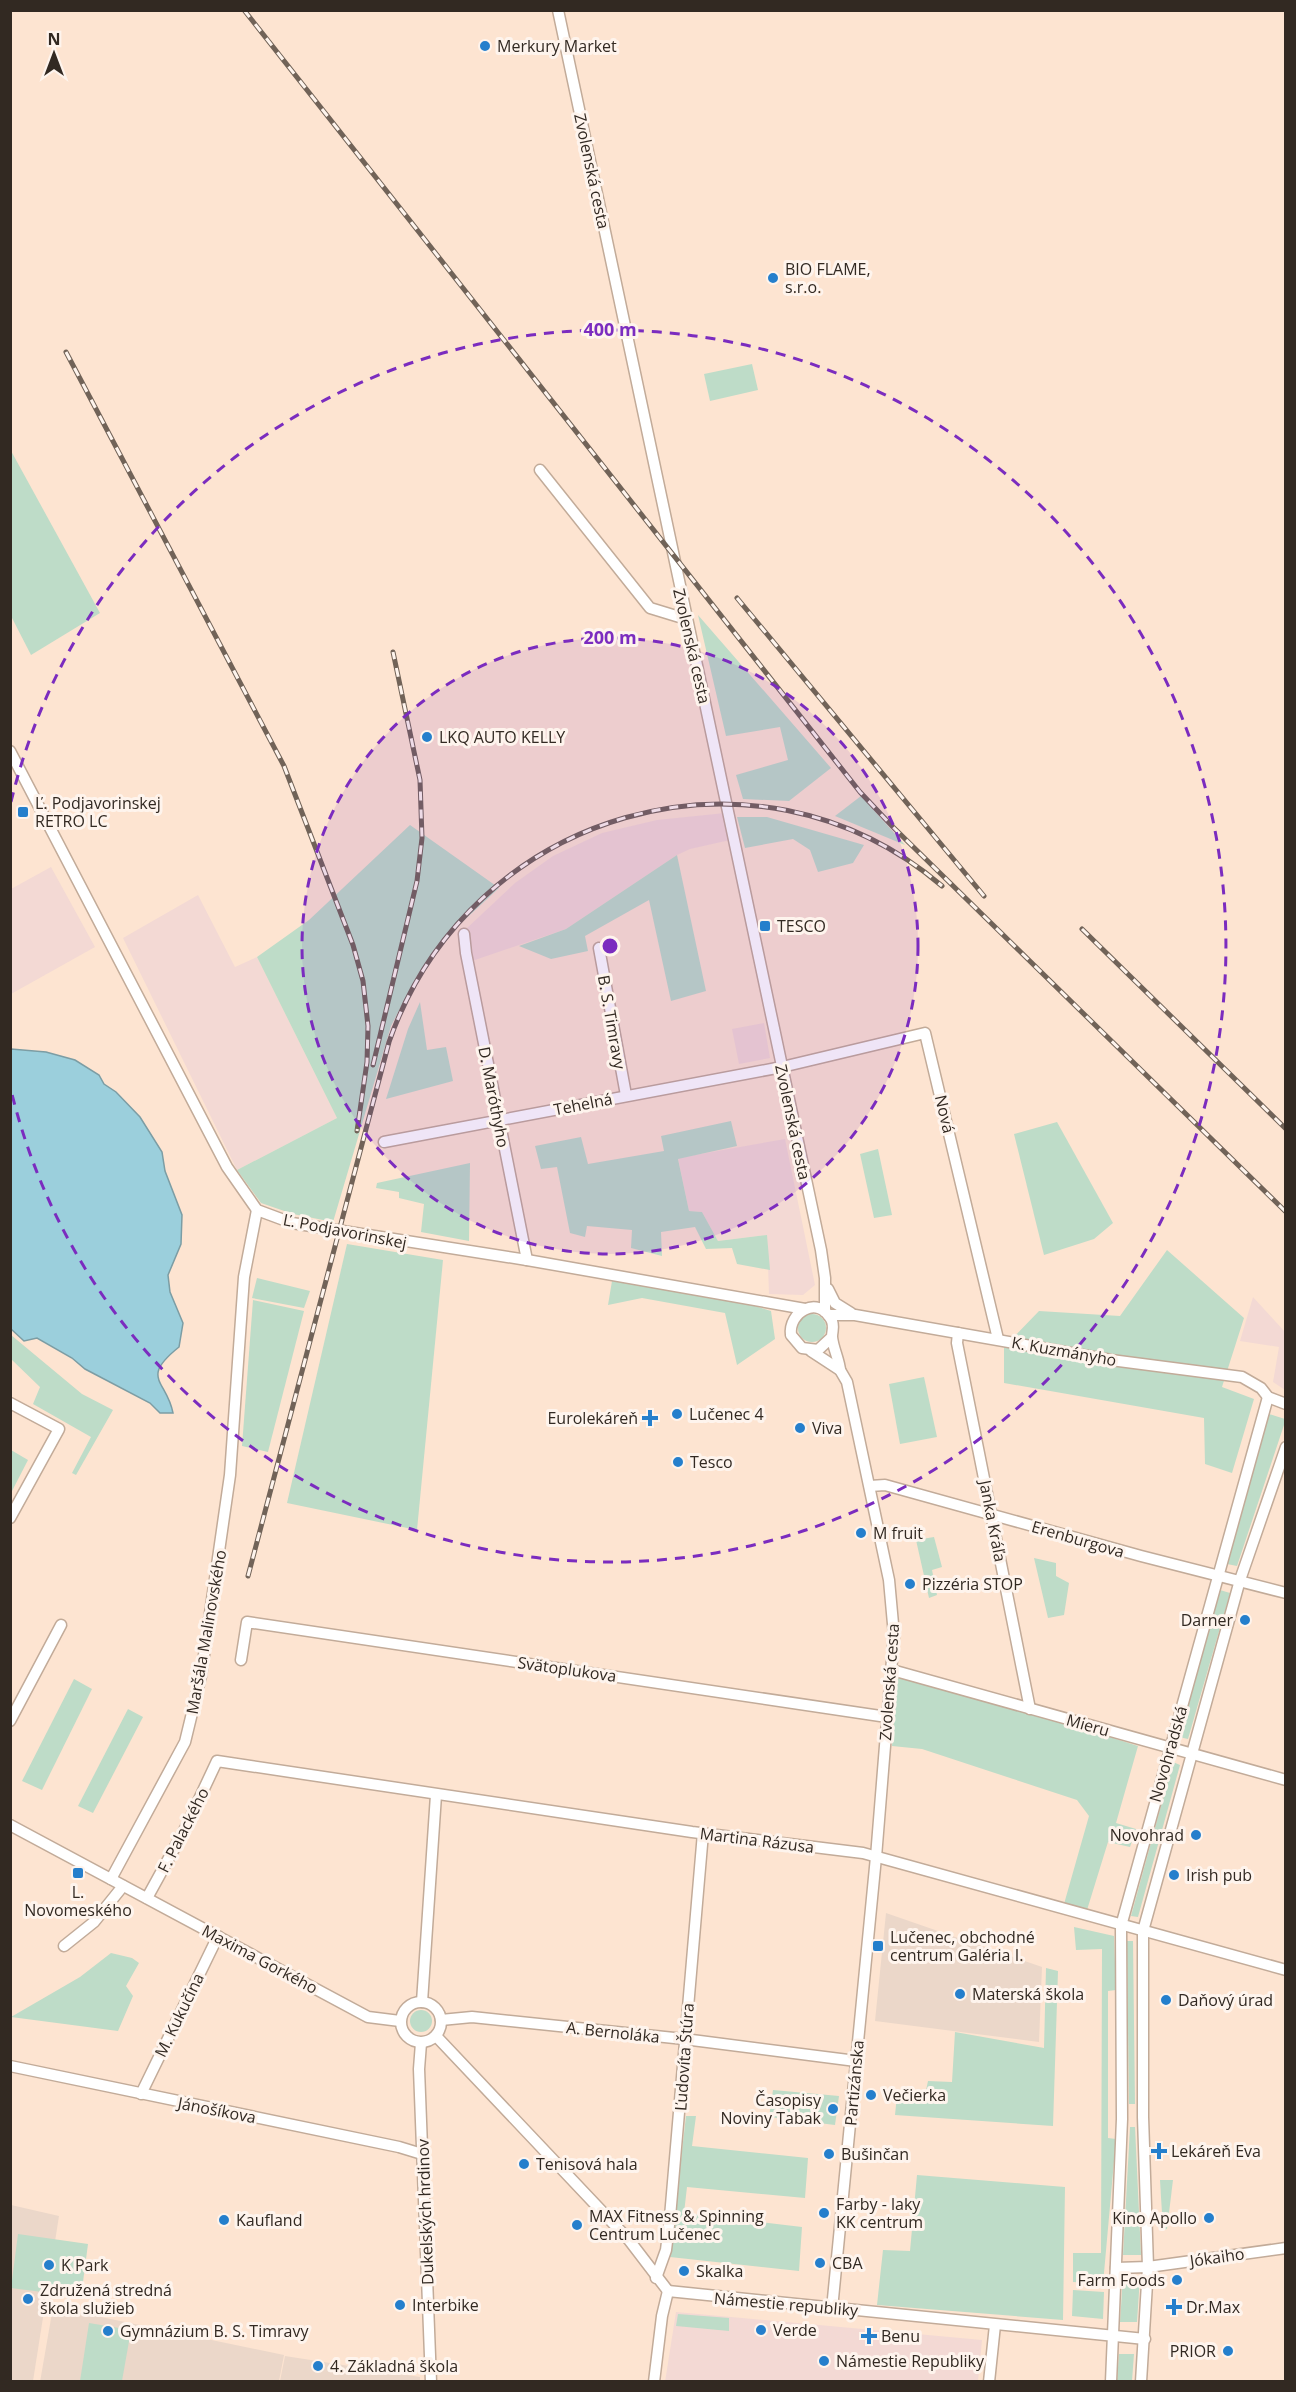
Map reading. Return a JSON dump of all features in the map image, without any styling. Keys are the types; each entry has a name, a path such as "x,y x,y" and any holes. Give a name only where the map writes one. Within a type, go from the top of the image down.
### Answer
{"street":[{"name":"Zvolenská cesta","path":"558,10 782,1067 825,1283 827,1313 840,1370 847,1382 870,1486 893,1611 892,1670 876,1857"},
{"path":"540,470 650,608 686,619"},
{"path":"10,751 227,1167 257,1210"},
{"name":"D. Maróthyho","path":"464,934 498,1121 527,1260"},
{"name":"B. S. Timravy","path":"599,948 626,1095"},
{"name":"Nová","path":"782,1067 926,1033 998,1339"},
{"name":"Tehelná","path":"384,1142 782,1067"},
{"name":"Ľ. Podjavorinskej","path":"257,1210 292,1224 527,1260 807,1308"},
{"name":"Maršála Malinovského","path":"111,1879 173,1766 190,1726 204,1658 230,1475 244,1277 257,1210"},
{"path":"791,1324 796,1315 807,1308 825,1283"},
{"name":"K. Kuzmányho","path":"825,1283 835,1303 855,1315"},
{"path":"772,1303 791,1324 794,1341 840,1370"},
{"path":"807,1308 827,1313"},
{"name":"K. Kuzmányho","path":"827,1313 855,1315 1111,1360 1242,1377 1261,1388 1268,1397 1286,1404"},
{"path":"811,1351 824,1347 833,1333 855,1315"},
{"name":"Janka Kráľa","path":"957,1333 957,1343 1030,1708"},
{"name":"Novohradská","path":"1111,2382 1122,2119 1121,1926 1268,1397"},
{"path":"10,1403 59,1429 10,1518"},
{"name":"Novohradská","path":"1141,2382 1148,2266 1143,2117 1143,1931 1190,1754 1240,1580 1286,1447"},
{"name":"Erenburgova","path":"870,1486 885,1485 1141,1556 1286,1593"},
{"name":"Svätoplukova","path":"241,1660 247,1622 887,1717"},
{"path":"10,1721 61,1625"},
{"name":"Mieru","path":"892,1670 1286,1780"},
{"name":"Martina Rázusa","path":"217,1761 436,1795 876,1857 1286,1970"},
{"name":"F. Palackého","path":"147,1898 186,1827 217,1761"},
{"path":"422,2002 436,1795"},
{"name":"Maxima Gorkého","path":"10,1825 368,2017 400,2021"},
{"name":"Ľudovíta Štúra","path":"656,2278 666,2250 703,1833"},
{"name":"Partizánska","path":"832,2309 876,1857"},
{"path":"64,1946 94,1922 123,1886"},
{"name":"M. Kukučína","path":"141,2094 218,1936"},
{"path":"422,2002 435,2008 441,2020 436,2036 421,2043 406,2036 400,2021 408,2007 422,2002"},
{"name":"A. Bernoláka","path":"441,2020 472,2017 684,2039 856,2061"},
{"path":"436,2036 629,2240 668,2291 662,2316 654,2382"},
{"name":"Dukelských hrdinov","path":"421,2043 422,2154 431,2382"},
{"name":"Jánošíkova","path":"10,2066 399,2147 422,2154"},
{"path":"1122,2119 1143,2117"},
{"name":"Jókaiho","path":"1148,2266 1286,2248"},
{"path":"1116,2268 1148,2266"},
{"name":"Námestie republiky","path":"668,2291 1113,2336"},
{"path":"989,2382 995,2325"},
{"path":"1113,2336 1145,2339"}],"shaded area":[{"path":"725,813 730,840 690,849 677,855 566,929 472,961 465,930 515,883 553,856 602,833 657,820"},
{"path":"51,867 95,947 11,994 11,889"},
{"path":"198,895 235,967 257,957 337,1118 237,1170 123,938"},
{"path":"764,1023 770,1058 739,1064 732,1029"},
{"path":"785,1139 815,1285 803,1295 769,1294 767,1235 718,1241 702,1212 689,1211 678,1158"},
{"path":"1253,1297 1285,1332 1285,1390 1273,1382 1279,1347 1240,1341"},
{"name":"Materská škola","path":"886,1913 1042,1967 1039,2042 875,2021"},
{"name":"Združená stredná škola služieb","path":"11,2205 59,2216 33,2381 11,2382"},
{"name":"Gymnázium B. S. Timravy","path":"53,2307 284,2355 279,2381 40,2382"},
{"name":"Námestie Republiky","path":"676,2312 982,2340 978,2381 665,2382"},
{"name":"4. Základná škola","path":"285,2356 420,2377 420,2381 280,2381"}],"green space":[{"path":"752,364 758,390 710,401 704,374"},
{"path":"10,449 100,613 31,655 11,616"},
{"path":"698,615 831,768 789,801 743,799 736,775 788,760 780,727 726,736"},
{"path":"861,796 905,845 835,816"},
{"path":"737,817 767,817 864,845 853,863 818,872 810,850 793,839 745,848"},
{"path":"410,825 499,888 445,938 417,976 391,1026 333,1222 293,1214 261,1203 237,1170 337,1118 257,957 309,920"},
{"path":"677,855 706,991 671,1001 649,900 585,936 588,951 551,959 519,946 566,929"},
{"path":"420,1002 427,1050 446,1047 453,1081 386,1099 408,1029"},
{"path":"731,1121 737,1146 678,1159 689,1211 702,1212 718,1241 767,1235 770,1270 737,1264 732,1248 706,1249 695,1227 661,1232 662,1256 631,1248 632,1230 587,1226 585,1237 570,1233 557,1167 541,1169 535,1146 581,1137 588,1164 664,1151 661,1136"},
{"path":"1057,1122 1113,1223 1094,1239 1044,1255 1014,1134"},
{"path":"878,1149 892,1215 874,1218 860,1154"},
{"path":"470,1163 469,1241 421,1232 424,1204 399,1198 399,1192 376,1188 377,1183"},
{"path":"347,1244 443,1260 417,1530 287,1503"},
{"path":"1167,1250 1244,1318 1222,1387 1254,1399 1232,1473 1205,1464 1204,1418 1004,1383 1004,1347 1039,1311 1120,1316"},
{"path":"257,1278 310,1291 304,1308 252,1298"},
{"path":"612,1281 748,1304 771,1311 775,1339 737,1365 725,1313 642,1298 608,1305"},
{"path":"253,1300 304,1311 268,1452 242,1446"},
{"path":"812,1314 822,1318 826,1328 822,1338 812,1342 802,1338 798,1328 802,1318"},
{"path":"11,1335 82,1394 113,1410 76,1475 72,1473 91,1437 33,1404 40,1387 11,1359"},
{"path":"924,1377 937,1437 900,1444 889,1384"},
{"path":"1269,1414 1285,1419 1285,1422 1237,1566 1227,1564"},
{"path":"11,1450 28,1460 11,1493"},
{"path":"934,1537 942,1567 932,1570 937,1595 929,1598 916,1540"},
{"path":"1034,1558 1056,1563 1056,1576 1069,1583 1064,1615 1048,1618"},
{"path":"1220,1590 1230,1593 1188,1739 1179,1737"},
{"path":"898,1670 1138,1746 1116,1823 1136,1829 1130,1847 1108,1842 1087,1910 1064,1904 1089,1816 1077,1800 922,1749 892,1746"},
{"path":"74,1679 92,1689 42,1790 22,1781"},
{"path":"128,1709 143,1717 93,1813 78,1806"},
{"path":"1173,1762 1180,1765 1138,1917 1131,1916"},
{"path":"1074,1927 1114,1936 1116,1990 1108,1991 1108,2138 1116,2139 1103,2284 1073,2282 1073,2253 1101,2253 1102,1949 1076,1950"},
{"path":"1127,1941 1133,1941 1135,2104 1129,2104"},
{"path":"111,1953 132,1958 139,1963 126,1986 133,1996 118,2031 11,2017 80,1977"},
{"path":"1046,1968 1058,1971 1053,2126 895,2115 897,2095 925,2095 928,2081 952,2082 955,2032 1044,2048"},
{"path":"421,2010 429,2013 432,2021 429,2029 421,2032 413,2029 410,2021 413,2013"},
{"path":"773,2090 839,2096 835,2125 769,2117"},
{"path":"686,2116 696,2116 692,2146 808,2158 805,2198 687,2187 684,2213 802,2227 799,2271 670,2257"},
{"path":"1130,2127 1135,2127 1141,2255 1123,2255"},
{"path":"917,2175 1065,2187 1063,2320 877,2305 883,2250 910,2251"},
{"path":"1160,2180 1173,2180 1167,2229 1163,2230"},
{"name":"K Park","path":"18,2234 88,2244 81,2297 11,2288"},
{"path":"1123,2276 1140,2277 1137,2322 1120,2322"},
{"path":"1073,2290 1104,2292 1103,2319 1072,2316"},
{"path":"678,2314 729,2318 729,2331 676,2326"},
{"path":"89,2323 131,2330 122,2381 80,2381"},
{"path":"1119,2354 1134,2354 1132,2381 1117,2381"}],"water":[{"path":"11,1049 46,1052 75,1060 99,1075 104,1084 116,1092 140,1117 162,1152 165,1171 182,1215 181,1244 168,1275 170,1292 183,1323 179,1347 160,1366 158,1373 173,1413 160,1413 150,1403 85,1369 72,1358 37,1338 24,1341 11,1329"}],"railway":[{"path":"244,10 860,792 1286,1212"},
{"path":"66,352 284,766 353,945 363,981 368,1026 367,1062 357,1131"},
{"path":"737,598 984,896"},
{"path":"373,1065 417,881 422,838 420,780 393,652"},
{"path":"248,1576 389,1042 428,963 483,898 550,849 625,818 706,804 788,811 868,837 942,886"},
{"path":"1082,929 1286,1129"}],"place":[{"name":"Merkury Market","path":"485,46"},
{"name":"BIO FLAME, s.r.o.","path":"773,278"},
{"name":"LKQ AUTO KELLY","path":"427,737"},
{"name":"Ľ. Podjavorinskej RETRO LC","path":"23,812"},
{"name":"TESCO","path":"765,926"},
{"name":"Lučenec 4","path":"677,1414"},
{"name":"Eurolekáreň","path":"650,1418"},
{"name":"Viva","path":"800,1428"},
{"name":"Tesco","path":"678,1462"},
{"name":"M fruit","path":"861,1533"},
{"name":"Pizzéria STOP","path":"910,1584"},
{"name":"Darner","path":"1245,1620"},
{"name":"Novohrad","path":"1196,1835"},
{"name":"L. Novomeského","path":"78,1873"},
{"name":"Irish pub","path":"1174,1875"},
{"name":"Lučenec, obchodné centrum Galéria I.","path":"878,1946"},
{"name":"Materská škola","path":"960,1994"},
{"name":"Daňový úrad","path":"1166,2000"},
{"name":"Večierka","path":"871,2095"},
{"name":"Časopisy Noviny Tabak","path":"833,2109"},
{"name":"Lekáreň Eva","path":"1159,2151"},
{"name":"Bušinčan","path":"829,2154"},
{"name":"Tenisová hala","path":"524,2164"},
{"name":"Farby - laky KK centrum","path":"824,2213"},
{"name":"Kino Apollo","path":"1209,2218"},
{"name":"Kaufland","path":"224,2220"},
{"name":"MAX Fitness & Spinning Centrum Lučenec","path":"577,2225"},
{"name":"CBA","path":"820,2263"},
{"name":"K Park","path":"49,2265"},
{"name":"Skalka","path":"684,2271"},
{"name":"Farm Foods","path":"1177,2280"},
{"name":"Združená stredná škola služieb","path":"28,2299"},
{"name":"Interbike","path":"400,2305"},
{"name":"Dr.Max","path":"1174,2307"},
{"name":"Verde","path":"761,2330"},
{"name":"Gymnázium B. S. Timravy","path":"108,2331"},
{"name":"Benu","path":"869,2336"},
{"name":"PRIOR","path":"1228,2351"},
{"name":"Námestie Republiky","path":"824,2361"},
{"name":"4. Základná škola","path":"318,2366"}]}
